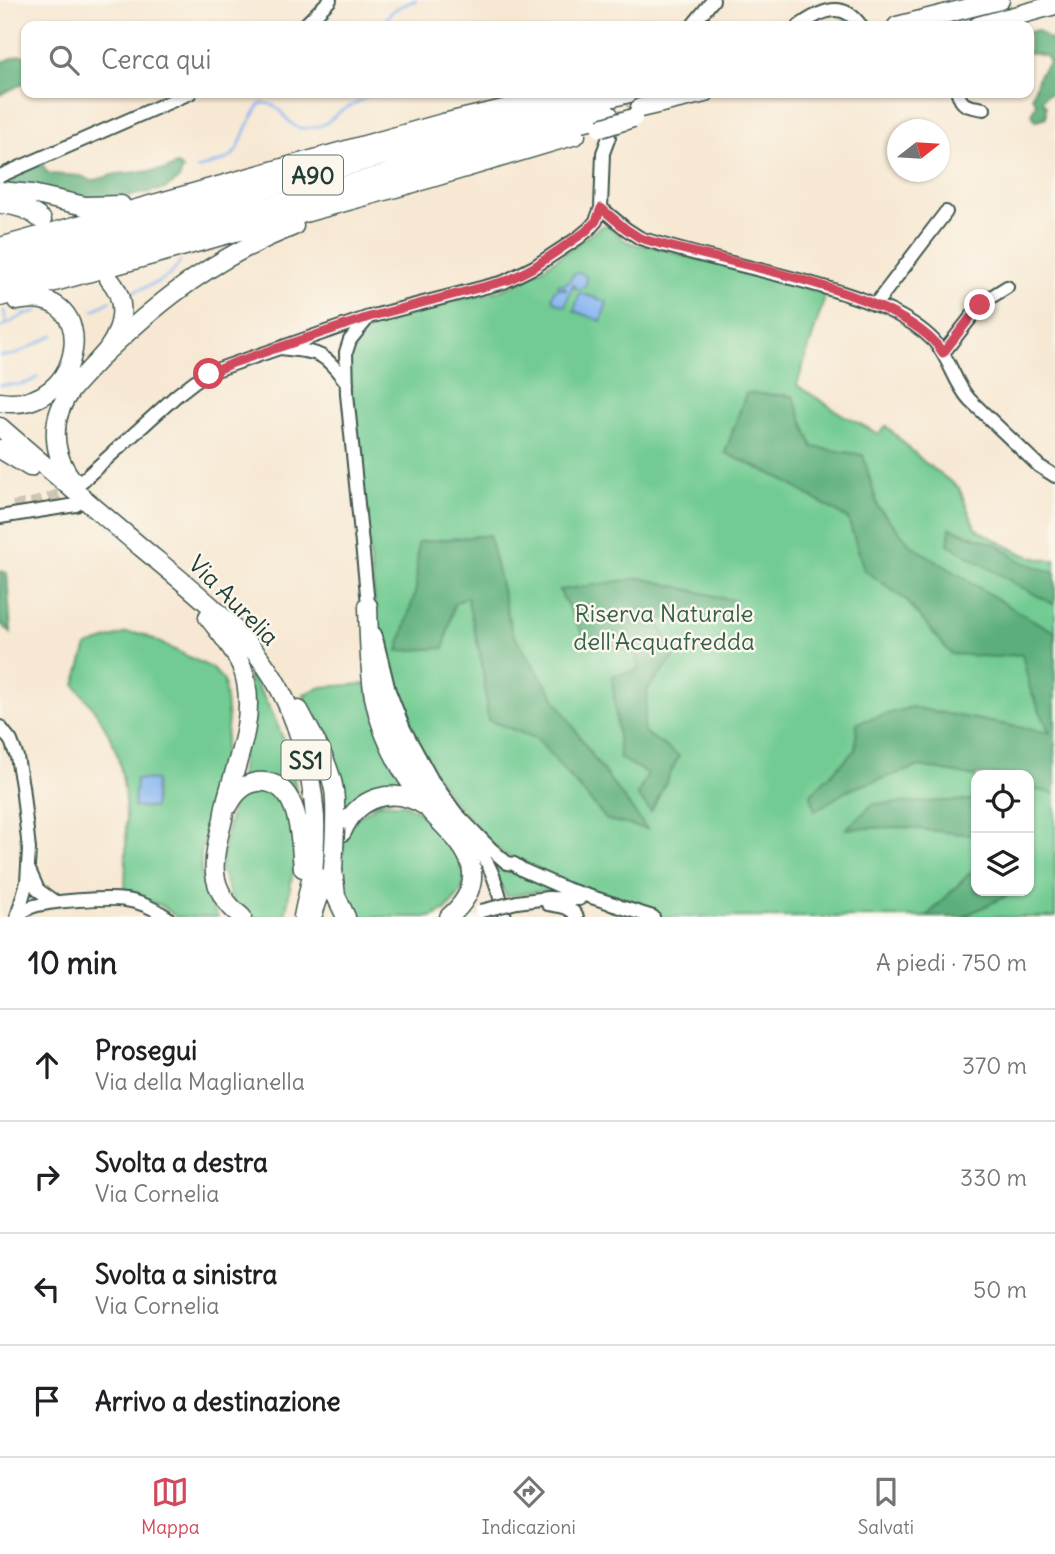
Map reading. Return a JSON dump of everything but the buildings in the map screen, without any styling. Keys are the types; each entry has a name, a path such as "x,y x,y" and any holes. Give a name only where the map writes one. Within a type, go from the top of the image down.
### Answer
{"highway":[{"path":"917,21 1000,0"},
{"path":"996,21 1055,5"},
{"path":"0,247 454,121 556,98"},
{"name":"A90","path":"0,263 375,158 609,98"},
{"name":"A90","path":"0,281 454,155 607,127 637,113 684,98"},
{"path":"0,297 607,127"},
{"path":"0,191 32,194 85,206 112,206 149,199 269,166 298,163"},
{"path":"132,540 116,521 80,489 63,467 56,444 57,416 62,403 78,382 138,321 171,294 232,254 305,221 390,195 428,179"},
{"path":"0,204 22,208 42,220"},
{"path":"107,351 117,333 122,313 121,300 113,284"},
{"path":"0,305 29,299 50,303 65,313 74,334 73,351 67,369 47,393 24,403 0,402"},
{"name":"Via Aurelia","path":"0,428 186,585 255,652 271,675 292,716 307,762 313,799 313,869 303,917"},
{"name":"Via Aurelia","path":"0,442 208,617 253,665 268,688 285,724 302,791 305,839 303,868 293,917"},
{"path":"0,449 30,467"},
{"path":"368,606 371,674 376,707 394,754 428,808 467,855 471,866 472,881 469,892 449,917"},
{"path":"208,617 239,662 246,682 247,726 214,855 215,876 224,897 242,917"},
{"path":"228,624 250,639 281,678 300,711 331,778 338,830 331,869 312,917"},
{"path":"223,817 232,798 243,787 262,782 278,788 288,796 295,810 303,868"},
{"path":"338,830 357,809 383,796 409,798 428,808"},
{"path":"331,869 336,896 346,917"},
{"path":"460,917 477,914"}],"street":[{"path":"309,21 330,0"},
{"path":"698,21 713,0"},
{"path":"806,21 833,5 845,8 856,21"},
{"path":"0,176 179,98"},
{"path":"959,98 963,104 984,109"},
{"path":"81,482 190,385 216,370 369,317 509,280 534,267 585,232 596,221 601,208 602,161 607,127"},
{"path":"601,208 640,238 854,296 915,326 933,340 943,353 968,399 1040,466 1055,476"},
{"path":"875,305 946,212"},
{"path":"943,353 982,302 1006,287"},
{"path":"369,317 350,340 346,352 368,606 380,685 399,742 416,776 486,862 505,917"},
{"path":"328,330 336,334 346,352"},
{"path":"328,330 323,343 327,358 347,383"},
{"path":"277,348 313,352 327,358"},
{"path":"5,512 76,505"},
{"path":"368,606 386,682 404,729 432,780 456,813 507,863 566,890 653,917"},
{"path":"0,727 11,741 19,767 29,849 29,870 17,917"},
{"path":"29,870 38,890 55,902"},
{"path":"477,914 542,898 617,905"},
{"path":"17,917 32,907 55,902 110,899 125,900 167,917"},
{"path":"517,902 564,906 572,910 577,917"}],"green space":[{"path":"1037,30 1055,44 1055,92 1046,95 1042,101 1046,106 1046,117 1035,121 1032,113 1036,103 1034,90 1040,73 1050,62 1046,56 1034,54 1034,31"},
{"path":"21,55 21,84 0,95 0,63"},
{"path":"43,163 44,169 50,174 81,176 92,181 116,174 165,170 177,165 183,169 179,179 165,189 130,196 94,199 0,185 0,179"},
{"name":"Riserva Naturale dell'Acquafredda","path":"606,225 631,243 651,246 826,294 797,385 843,415 879,434 886,426 924,462 959,488 978,530 1034,558 1055,560 1055,917 641,917 642,905 621,897 549,880 499,851 452,800 426,761 405,717 378,633 349,362 356,341 372,326 393,315 496,292 548,265"},
{"path":"746,393 793,396 813,447 863,455 878,507 911,545 1055,632 1055,794 1034,789 1034,770 971,770 971,776 920,766 848,790 815,811 811,794 855,750 857,723 911,707 1050,733 1030,689 1022,654 996,657 951,654 906,600 864,570 848,519 778,477 725,453"},
{"path":"950,528 998,545 1022,562 1055,573 1055,605 948,544"},
{"path":"489,535 512,632 593,757 647,829 607,820 537,739 488,720 482,663 467,597 454,604 444,648 398,651 416,589 418,542"},
{"path":"0,571 7,573 11,633 0,623"},
{"path":"641,578 736,601 732,615 657,619 675,656 648,689 643,731 679,756 651,812 637,795 648,774 620,758 612,676 639,670 635,651 588,644 559,590"},
{"path":"126,633 142,634 212,668 224,681 228,720 223,760 201,852 204,886 218,917 176,917 162,906 125,893 126,820 120,764 107,731 75,685 87,646"},
{"path":"249,674 267,703 281,734 292,768 297,800 240,782"},
{"path":"365,684 411,793 344,813 304,694 322,687"},
{"path":"248,788 279,791 296,837 285,917 252,917 243,911 232,900 220,867 232,806"},
{"path":"971,800 971,835 900,827 846,829 873,804"},
{"path":"380,804 405,804 425,815 456,850 466,870 462,891 446,910 432,917 356,917 349,909 339,877 343,846 356,819"},
{"path":"482,847 513,870 552,890 506,896"},
{"path":"971,872 971,896 1006,896 963,917 926,917"}],"water":[{"path":"576,273 586,276 585,286 581,289 574,288 573,284 565,306 555,302 552,297 554,291 559,288 566,290 558,284 564,285"},
{"path":"580,293 607,302 601,321 574,311"},
{"path":"136,779 156,780 154,808 134,807"}],"waterway":[{"path":"386,21 392,12 416,0"},
{"path":"197,169 232,156 260,104 272,105 291,123 310,128 326,123 365,98"},
{"path":"126,295 164,279 180,261"},
{"path":"94,310 111,301"},
{"path":"4,311 7,324"},
{"path":"0,328 37,311"},
{"path":"0,356 14,355 54,335"},
{"path":"0,385 15,385 38,377"}],"tunnel":[{"path":"618,123 637,98"},
{"path":"13,507 47,500 78,484"}],"route":[{"path":"209,374 233,363 369,317 509,280 534,267 585,232 596,221 601,208 640,238 854,296 906,320 933,340 943,353 980,305"}]}
